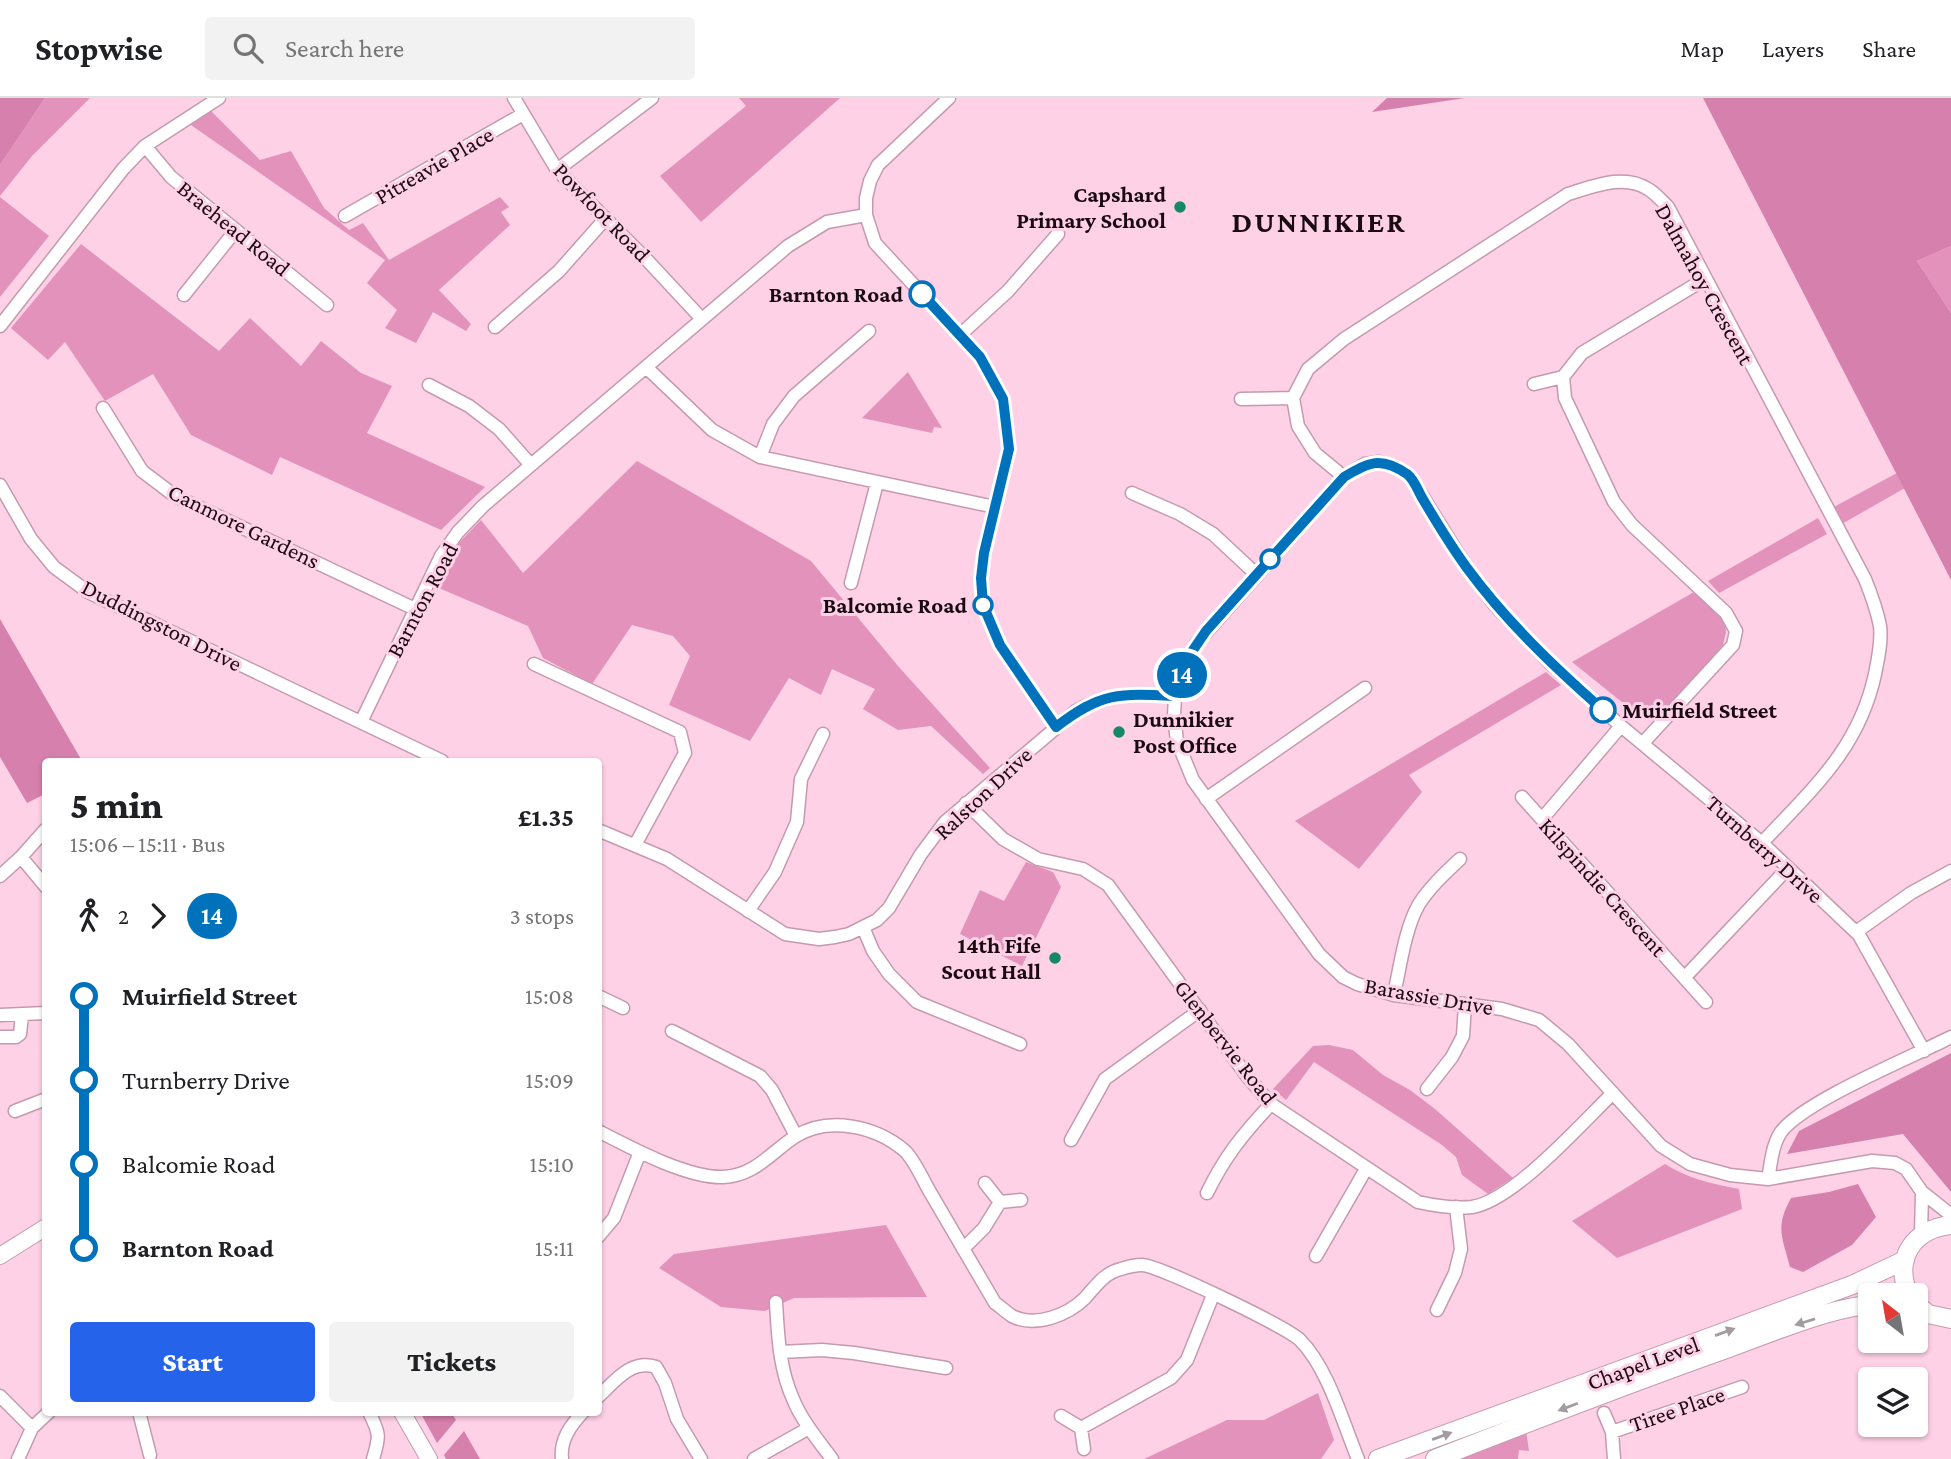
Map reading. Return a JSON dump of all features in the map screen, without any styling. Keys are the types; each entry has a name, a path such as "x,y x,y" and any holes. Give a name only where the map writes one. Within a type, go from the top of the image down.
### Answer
{"main road":[{"path":"1907,1283 1903,1273 1911,1246 1921,1235 1934,1227 1951,1225"},
{"name":"Chapel Level","path":"1378,1459 1852,1285 1905,1260"},
{"name":"Chapel Level","path":"1435,1459 1598,1395 1775,1331 1858,1306"},
{"path":"1928,1311 1947,1323"}],"street":[{"path":"0,326 123,169 145,146 219,98"},
{"name":"Powfoot Road","path":"514,98 557,170 701,318"},
{"path":"557,170 652,98"},
{"path":"949,98 878,165 870,181 866,215 874,243 961,334 980,357 1003,399 1009,449 981,578 983,605 1000,645 1056,727"},
{"name":"Pitreavie Place","path":"345,216 523,114"},
{"name":"Braehead Road","path":"145,146 171,177 327,305"},
{"name":"Dalmahoy Crescent","path":"1293,398 1308,369 1344,339 1568,194 1632,181 1648,189 1668,208 1865,579 1880,627 1879,653 1872,687 1855,734 1832,768 1762,843"},
{"name":"Barnton Road","path":"360,722 440,556 458,531 530,464 594,413 701,318 788,246 827,222 866,215"},
{"path":"495,327 559,271 606,218"},
{"path":"184,295 236,230"},
{"path":"961,334 1009,291 1058,234"},
{"path":"1534,384 1563,377 1582,353 1705,279"},
{"path":"760,457 773,424 794,396 869,331"},
{"path":"646,366 712,430 760,457 995,507"},
{"path":"1563,377 1566,398 1614,502 1632,525 1717,603 1736,631 1733,645 1643,743"},
{"path":"429,385 469,406 499,429 530,464"},
{"path":"1241,399 1293,398 1298,426 1315,453 1344,477"},
{"name":"Canmore Gardens","path":"103,408 142,471 175,496 415,609"},
{"name":"Turnberry Drive","path":"1256,575 1344,477 1365,464 1380,461 1410,476 1465,565 1494,604 1550,663 1762,843 1856,932 1924,1051"},
{"path":"851,583 877,483"},
{"name":"Duddingston Drive","path":"0,485 54,567 88,592 360,722"},
{"path":"1132,493 1180,514 1213,534 1256,575"},
{"name":"Barassie Drive","path":"1256,575 1196,645 1183,670 1175,696 1177,741 1189,772 1206,799 1328,965 1357,984 1394,995 1502,1009 1539,1020 1556,1031 1661,1146 1690,1164 1730,1175 1768,1179 1885,1161 1906,1169 1923,1192 1951,1215"},
{"path":"534,664 680,732 685,753 635,845"},
{"path":"1206,799 1366,688"},
{"name":"Ralston Drive","path":"602,832 667,859 785,934 805,939 835,937 863,928 877,920 889,908 934,836 965,803 1056,727 1096,700 1137,694 1175,696"},
{"path":"360,722 436,758"},
{"path":"1542,819 1621,726"},
{"path":"748,911 775,872 797,822 802,779 824,734"},
{"name":"Kilspindie Crescent","path":"1522,797 1706,1002"},
{"name":"Glenbervie Road","path":"965,803 1003,839 1038,859 1083,869 1108,884 1270,1104 1418,1202 1446,1208 1472,1207 1504,1194 1613,1093"},
{"path":"0,876 22,857 42,834"},
{"path":"22,857 42,882"},
{"path":"1394,995 1406,942 1418,906 1440,878 1460,859"},
{"name":"Kilspindie Crescent","path":"1685,977 1788,868"},
{"path":"1856,932 1911,893 1951,872"},
{"path":"863,928 873,951 889,974 917,1002 1020,1044"},
{"path":"602,998 623,1008"},
{"path":"1427,1089 1452,1057 1463,1036 1465,1004"},
{"path":"1071,1140 1105,1079 1200,1010"},
{"path":"0,1015 42,1013"},
{"path":"0,1037 16,1037 20,1034 22,1015"},
{"path":"672,1031 760,1076 772,1090 796,1136"},
{"path":"1768,1179 1773,1151 1780,1133 1791,1121 1827,1098 1951,1037"},
{"path":"15,1111 42,1101"},
{"path":"1207,1192 1239,1137 1270,1104"},
{"path":"602,1133 640,1152 705,1177 743,1174 755,1168 796,1136 815,1128 851,1125 879,1136 906,1152 995,1303 1013,1317 1032,1320 1051,1318 1071,1310 1098,1281 1118,1269 1143,1265 1271,1321 1300,1340 1329,1388 1358,1459"},
{"path":"602,1234 614,1218 640,1152"},
{"path":"1317,1256 1366,1169"},
{"path":"985,1183 1000,1202"},
{"path":"1921,1235 1923,1192"},
{"path":"1000,1202 1021,1200"},
{"path":"963,1248 984,1228 1000,1202"},
{"path":"1437,1310 1455,1273 1461,1249 1456,1207"},
{"path":"0,1256 42,1230"},
{"path":"1081,1428 1171,1378 1187,1360 1213,1295"},
{"path":"776,1302 779,1352 793,1400 832,1459"},
{"path":"779,1352 822,1350 854,1353 946,1368"},
{"path":"602,1393 626,1370 646,1364 656,1367 665,1383 677,1419 701,1459"},
{"name":"Tiree Place","path":"1612,1432 1742,1387"},
{"path":"0,1396 32,1428"},
{"name":"Tiree Place","path":"1604,1413 1612,1432 1614,1459"},
{"path":"18,1459 32,1428 44,1416"},
{"path":"140,1416 150,1455"},
{"path":"371,1416 379,1433 373,1459"},
{"path":"404,1416 426,1458"},
{"path":"562,1459 561,1450 569,1427 579,1416"},
{"path":"1061,1416 1081,1428"},
{"path":"754,1459 809,1428"},
{"path":"1081,1428 1084,1450"}],"shaded area":[{"path":"0,98 45,98 0,165"},
{"path":"45,98 90,98 32,156 0,196 0,165"},
{"path":"739,98 840,98 701,222 660,176 746,106"},
{"path":"1387,98 1465,98 1372,112"},
{"path":"1703,98 1951,98 1951,246 1917,261 1951,313 1951,580"},
{"path":"211,111 260,160 291,151 324,208 349,230 363,223 389,260 500,197 509,207 501,212 510,225 439,290 471,324 466,331 433,312 416,343 385,328 397,310 367,283 385,260 188,123"},
{"path":"0,197 49,236 0,297"},
{"path":"81,244 219,351 250,318 301,366 321,341 361,373 392,386 367,433 485,487 441,530 280,457 272,475 191,435 153,374 105,401 65,342 48,360 11,328"},
{"path":"1951,246 1951,313 1917,261"},
{"path":"908,372 942,428 934,427 932,433 862,418"},
{"path":"637,461 811,561 898,666 990,768 983,774 931,726 898,730 863,709 875,689 832,669 821,695 789,678 750,741 669,705 690,656 673,636 632,625 592,684 543,658 528,626 434,586 453,549 481,520 523,573"},
{"path":"1897,473 1905,488 1840,525 1832,508"},
{"path":"1818,518 1827,534 1719,593 1708,581"},
{"path":"1694,592 1725,619 1723,645 1656,722 1643,719 1572,662"},
{"path":"0,619 80,758 42,758 42,796 27,803 0,757"},
{"path":"1546,672 1561,685 1409,775 1422,792 1359,869 1295,821"},
{"path":"1026,862 1053,872 1061,887 1022,966 960,934 980,890 1004,901"},
{"path":"1329,1045 1353,1050 1383,1075 1410,1090 1513,1178 1488,1194 1462,1175 1456,1157 1442,1145 1314,1062 1286,1100 1273,1089 1313,1046"},
{"path":"1951,1053 1951,1192 1903,1134 1787,1154 1799,1131"},
{"path":"1665,1164 1683,1174 1739,1189 1742,1209 1617,1258 1572,1221"},
{"path":"1858,1184 1876,1217 1852,1245 1803,1272 1790,1267 1782,1225 1791,1198"},
{"path":"886,1225 927,1297 794,1298 765,1311 721,1307 659,1268 674,1254"},
{"path":"1318,1393 1334,1440 1321,1459 1144,1459 1227,1420 1264,1420"},
{"path":"422,1416 454,1416 456,1420 437,1443"},
{"path":"1526,1430 1529,1451 1519,1450 1518,1459 1461,1459"},
{"path":"464,1431 480,1459 446,1459 444,1455"}],"bus line":[{"name":"14","path":"922,294 980,357 1003,399 1009,449 984,553 981,578 983,605 1000,645 1056,727 1096,700 1137,694 1175,696 1189,656 1206,631 1344,477 1365,464 1380,461 1410,476 1465,565 1494,604 1550,663 1603,710"}],"place":[{"name":"Capshard Primary School","path":"1180,207"},
{"name":"Barnton Road","path":"922,294"},
{"name":"Balcomie Road","path":"983,605"},
{"name":"Muirfield Street","path":"1603,710"},
{"name":"Dunnikier Post Office","path":"1119,732"},
{"name":"14th Fife Scout Hall","path":"1055,958"}],"district":[{"name":"DUNNIKIER","path":"1319,222"}]}
